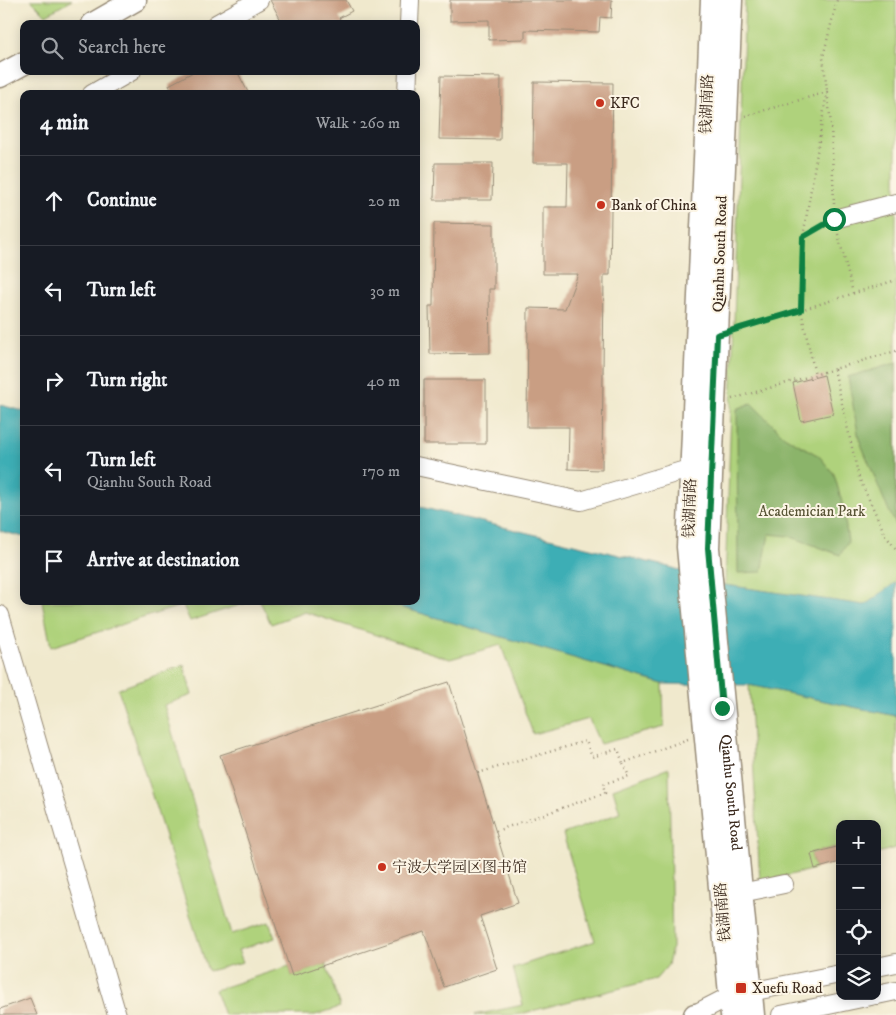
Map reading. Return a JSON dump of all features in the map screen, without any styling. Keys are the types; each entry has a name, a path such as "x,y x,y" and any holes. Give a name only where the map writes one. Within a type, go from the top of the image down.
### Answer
{"main road":[{"path":"100,20 135,0"},
{"name":"钱湖南路","path":"712,0 692,468 713,708 706,732 737,1001"},
{"name":"Qianhu South Road","path":"698,548 714,404 731,0"},
{"path":"0,76 20,65"},
{"name":"Qianhu South Road","path":"713,708 741,893 737,1001 753,1015"}],"street":[{"path":"223,20 258,0"},
{"path":"409,20 410,0"},
{"path":"99,90 125,75"},
{"path":"407,90 408,75"},
{"path":"834,219 896,203"},
{"path":"420,467 581,501 692,468"},
{"path":"0,615 117,1015"},
{"path":"741,893 784,884"},
{"path":"881,966 896,963"},
{"path":"695,1015 737,1001 836,975"},
{"path":"881,994 896,991"},
{"path":"781,1015 852,1000"}],"path":[{"path":"837,0 823,58 832,124 834,219 853,293"},
{"path":"726,121 828,92"},
{"path":"815,375 801,310 803,237 828,92"},
{"path":"803,237 834,219"},
{"path":"717,335 896,280"},
{"path":"714,404 896,351"},
{"path":"834,369 859,478 886,536 896,549"},
{"path":"623,763 706,732"},
{"path":"478,773 586,741 592,757 618,749 629,776 603,784 605,793 496,831"}],"green space":[{"path":"31,0 72,0 46,15"},
{"name":"Academician Park","path":"745,0 896,0 896,610 725,585"},
{"path":"896,363 896,525 859,439 848,377"},
{"path":"751,403 784,436 819,456 834,474 843,506 848,542 840,555 789,536 769,534 762,572 738,573 737,409"},
{"path":"43,605 183,605 51,647"},
{"path":"183,605 240,605 190,621"},
{"path":"262,605 393,605 663,684 664,727 600,744 589,719 533,734 501,645 450,659 305,612 271,624"},
{"path":"184,665 192,695 164,705 232,934 269,922 275,938 238,950 243,962 208,971 118,689"},
{"path":"749,685 896,716 896,848 881,852 881,820 836,820 836,847 811,853 815,869 760,882"},
{"path":"669,768 672,947 668,965 656,979 516,1015 475,1015 523,1005 513,968 595,941 563,834 620,813 613,789"},
{"path":"326,964 340,1007 315,1015 224,1015 215,990 289,966 292,976"}],"water":[{"path":"0,405 20,410 20,536 0,531"},
{"path":"420,507 673,568 725,585 865,605 896,582 896,716 749,685 663,684 393,605 420,605"}],"building":[{"path":"270,0 346,0 352,11 339,18 341,20 281,20"},
{"path":"450,0 612,0 611,18 600,17 599,32 525,30 525,39 489,40 489,20 450,21"},
{"path":"188,75 239,75 247,90 171,90 169,85"},
{"path":"441,76 501,77 500,140 439,139"},
{"path":"534,82 613,83 610,275 604,275 602,470 568,469 569,427 527,427 528,308 565,309 578,274 543,274 543,207 567,207 568,163 533,163"},
{"path":"435,163 493,163 492,200 434,200"},
{"path":"434,223 494,224 494,289 489,289 490,353 430,354 429,306 433,306"},
{"path":"824,375 833,414 801,421 793,383"},
{"path":"424,380 486,380 486,444 424,444"},
{"name":"宁波大学园区图书馆","path":"449,682 518,903 480,916 497,969 444,987 424,931 292,976 220,755"},
{"path":"836,847 836,863 815,869 811,854"},
{"path":"30,998 37,1015 0,1015 0,1009"}],"place":[{"name":"KFC","path":"600,103"},
{"name":"Bank of China","path":"601,205"},
{"name":"宁波大学园区图书馆","path":"382,867"},
{"name":"Xuefu Road","path":"741,988"}],"route":[{"path":"722,708 708,548 717,335 801,310 803,237 834,219"}]}
